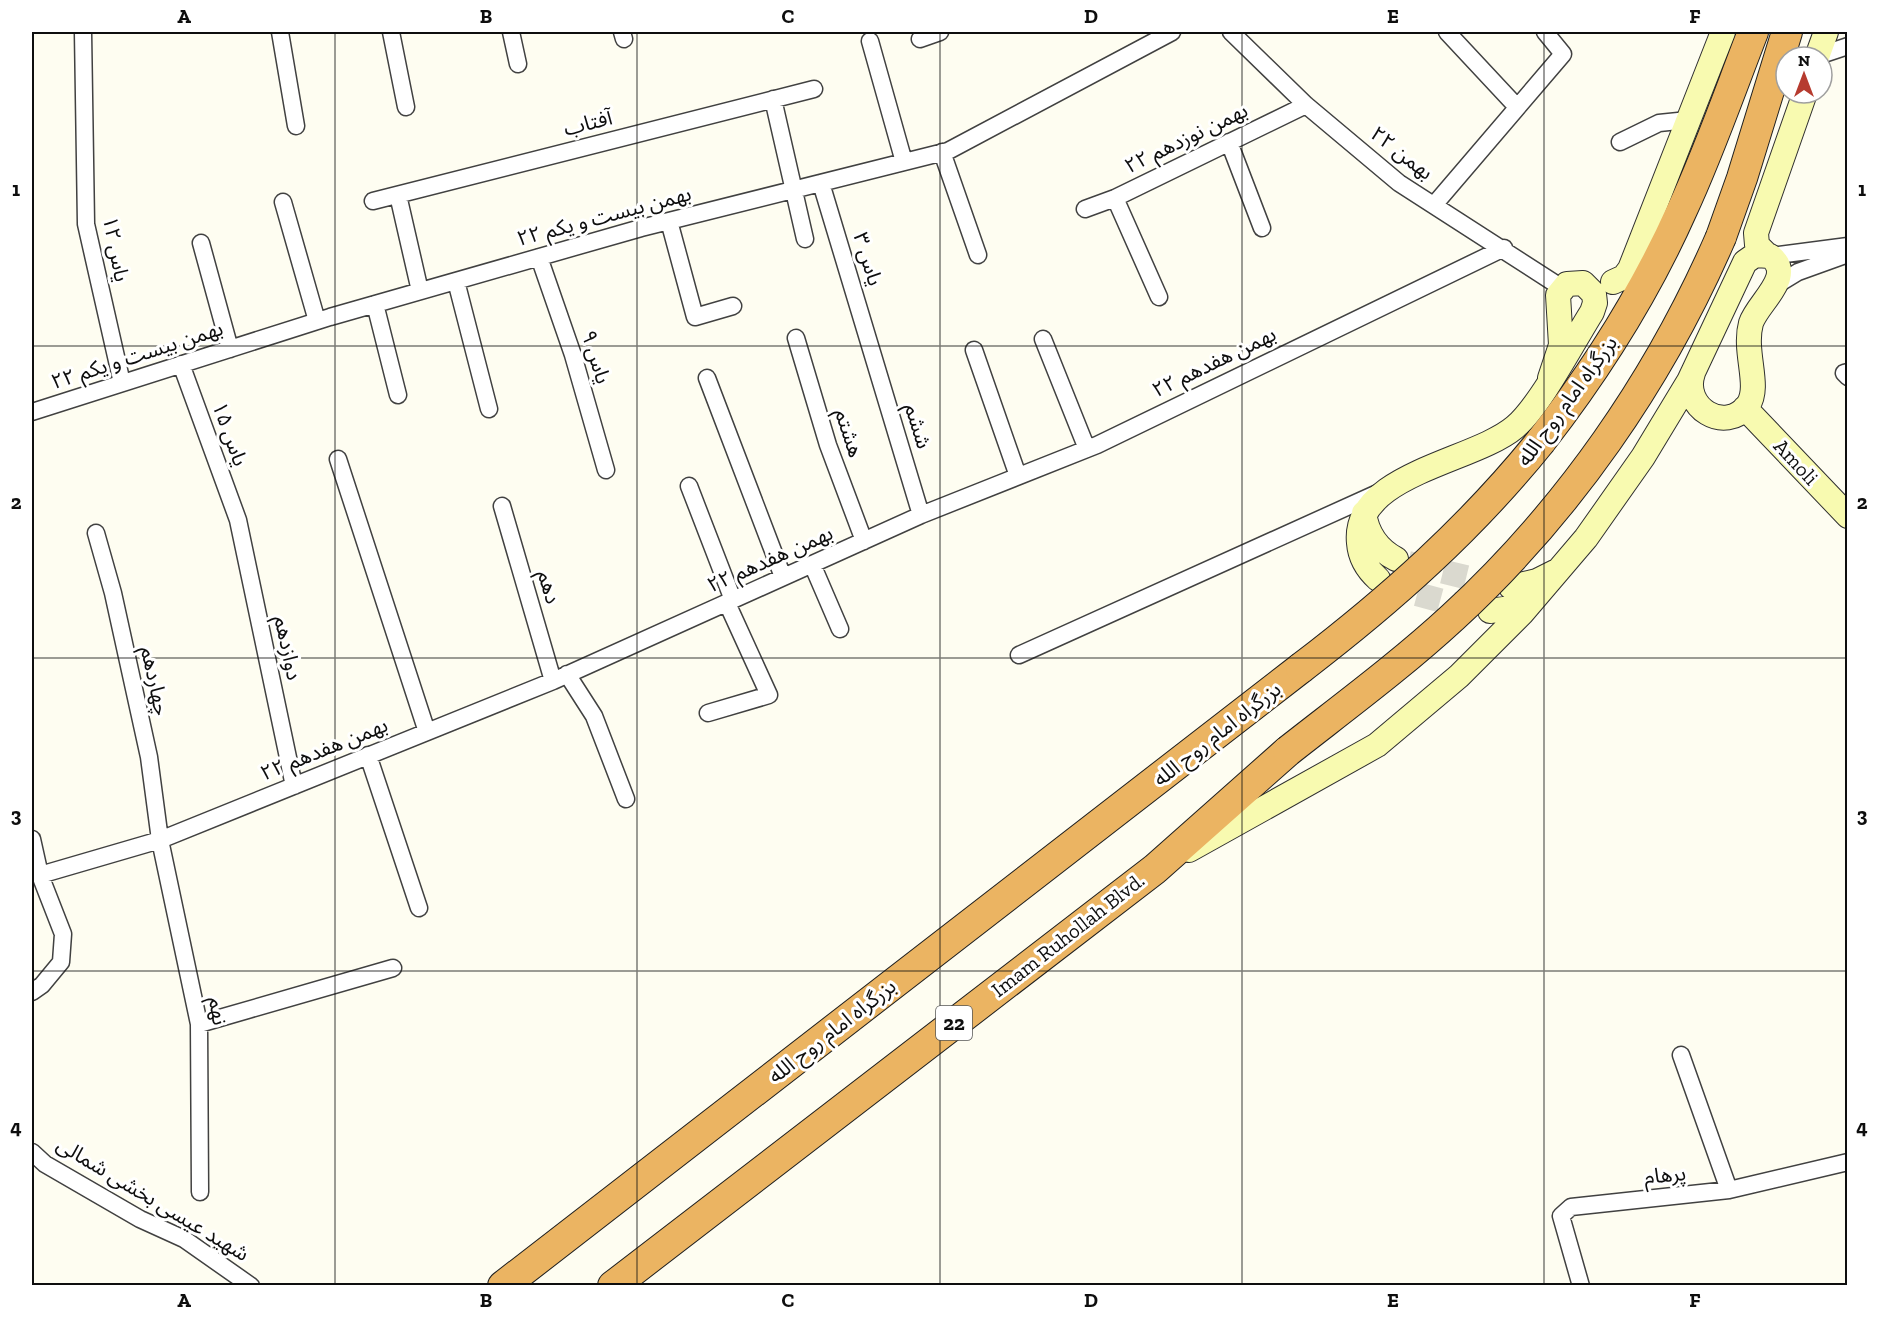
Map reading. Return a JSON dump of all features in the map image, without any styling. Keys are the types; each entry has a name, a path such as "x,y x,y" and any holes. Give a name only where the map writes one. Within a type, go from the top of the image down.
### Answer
{"highway":[{"name":"بزرگراه امام روح الله","path":"503,1286 1366,618 1426,566 1481,511 1541,441 1609,346 1665,246 1692,188 1753,32"},
{"name":"Imam Ruhollah Blvd.","path":"613,1286 1155,869 1287,751 1402,662 1468,602 1542,524 1608,439 1674,333 1721,237 1748,162 1787,32"}],"main road":[{"path":"1613,282 1624,277 1630,268 1723,32"},
{"path":"1647,450 1679,425 1699,419 1732,416 1745,408 1754,389 1748,353 1749,333 1758,307 1780,278 1780,268 1757,245 1756,233 1801,105"},
{"path":"1550,378 1561,345 1557,300 1572,285 1613,282 1644,268 1665,246"},
{"path":"1155,869 1377,745 1465,670 1542,591 1602,516 1647,450 1693,373 1745,262 1755,255 1769,256"},
{"path":"1378,579 1366,565 1359,548 1359,529 1364,513 1375,498 1389,488 1507,434 1527,415 1595,306 1594,294 1572,285"},
{"path":"1693,373 1690,388 1695,403 1707,414 1722,418"},
{"name":"Amoli","path":"1745,408 1848,516"},
{"path":"1364,513 1372,538 1384,552 1396,559"},
{"path":"1511,586 1537,581 1564,565"},
{"path":"1490,611 1517,606 1542,591"}],"street":[{"name":"یاس ۱۲","path":"83,32 86,224 122,383"},
{"path":"280,32 296,126"},
{"path":"391,32 406,107"},
{"path":"511,32 518,64"},
{"path":"920,39 940,32"},
{"name":"۲۲ بهمن بیست و یکم","path":"32,409 317,321 539,257 669,221 942,152 1172,32"},
{"name":"۲۲ بهمن","path":"1231,32 1306,105 1399,183 1504,248 1572,285"},
{"path":"1447,32 1517,107"},
{"path":"1434,205 1563,54 1545,32"},
{"path":"870,41 904,162"},
{"name":"آفتاب","path":"373,201 814,89"},
{"path":"773,99 806,239"},
{"name":"۲۲ بهمن نوزدهم","path":"1085,209 1115,198 1306,105"},
{"path":"1620,142 1659,123 1688,120"},
{"path":"1229,142 1262,228"},
{"path":"942,152 978,255"},
{"name":"یاس ۳","path":"821,183 871,349"},
{"path":"398,195 420,291"},
{"path":"1115,198 1158,297"},
{"path":"283,202 317,321"},
{"path":"669,221 695,317 733,306"},
{"path":"201,243 230,349"},
{"path":"1769,256 1848,246"},
{"name":"۲۲ بهمن هفدهم","path":"36,873 160,840 560,678 921,515 1087,449 1504,248"},
{"path":"1775,286 1798,272 1848,254"},
{"name":"یاس ۹","path":"539,257 573,355 606,470"},
{"path":"456,281 489,409"},
{"path":"375,304 398,394"},
{"name":"هشتم","path":"796,338 828,445 864,541"},
{"path":"1043,339 1087,449"},
{"name":"ششم","path":"871,349 921,515"},
{"path":"974,350 1018,477"},
{"name":"یاس ۱۵","path":"181,364 237,520"},
{"path":"1848,372 1844,372 1848,377"},
{"path":"707,378 783,577"},
{"path":"338,459 427,732"},
{"path":"689,486 730,601 769,695 708,713"},
{"path":"1019,655 1389,488"},
{"name":"دهم","path":"502,506 560,678 594,716 626,799"},
{"name":"دوازدهم","path":"237,520 294,786"},
{"name":"چهاردهم","path":"96,533 113,593 148,757 160,840"},
{"path":"812,564 840,628"},
{"path":"368,755 419,908"},
{"path":"32,839 36,873 63,934 61,962 42,985 32,992"},
{"name":"نهم","path":"160,840 199,1024 200,1192"},
{"path":"199,1024 393,968"},
{"path":"1681,1055 1729,1190"},
{"name":"شهید عیسی بخشی شمالی","path":"32,1152 45,1164 131,1213 184,1239 251,1286"},
{"name":"پرهام","path":"1581,1286 1561,1216 1571,1207 1729,1190 1848,1162"}],"tunnel":[{"path":"1408,563 1502,586"},
{"path":"1383,583 1476,610"}]}
